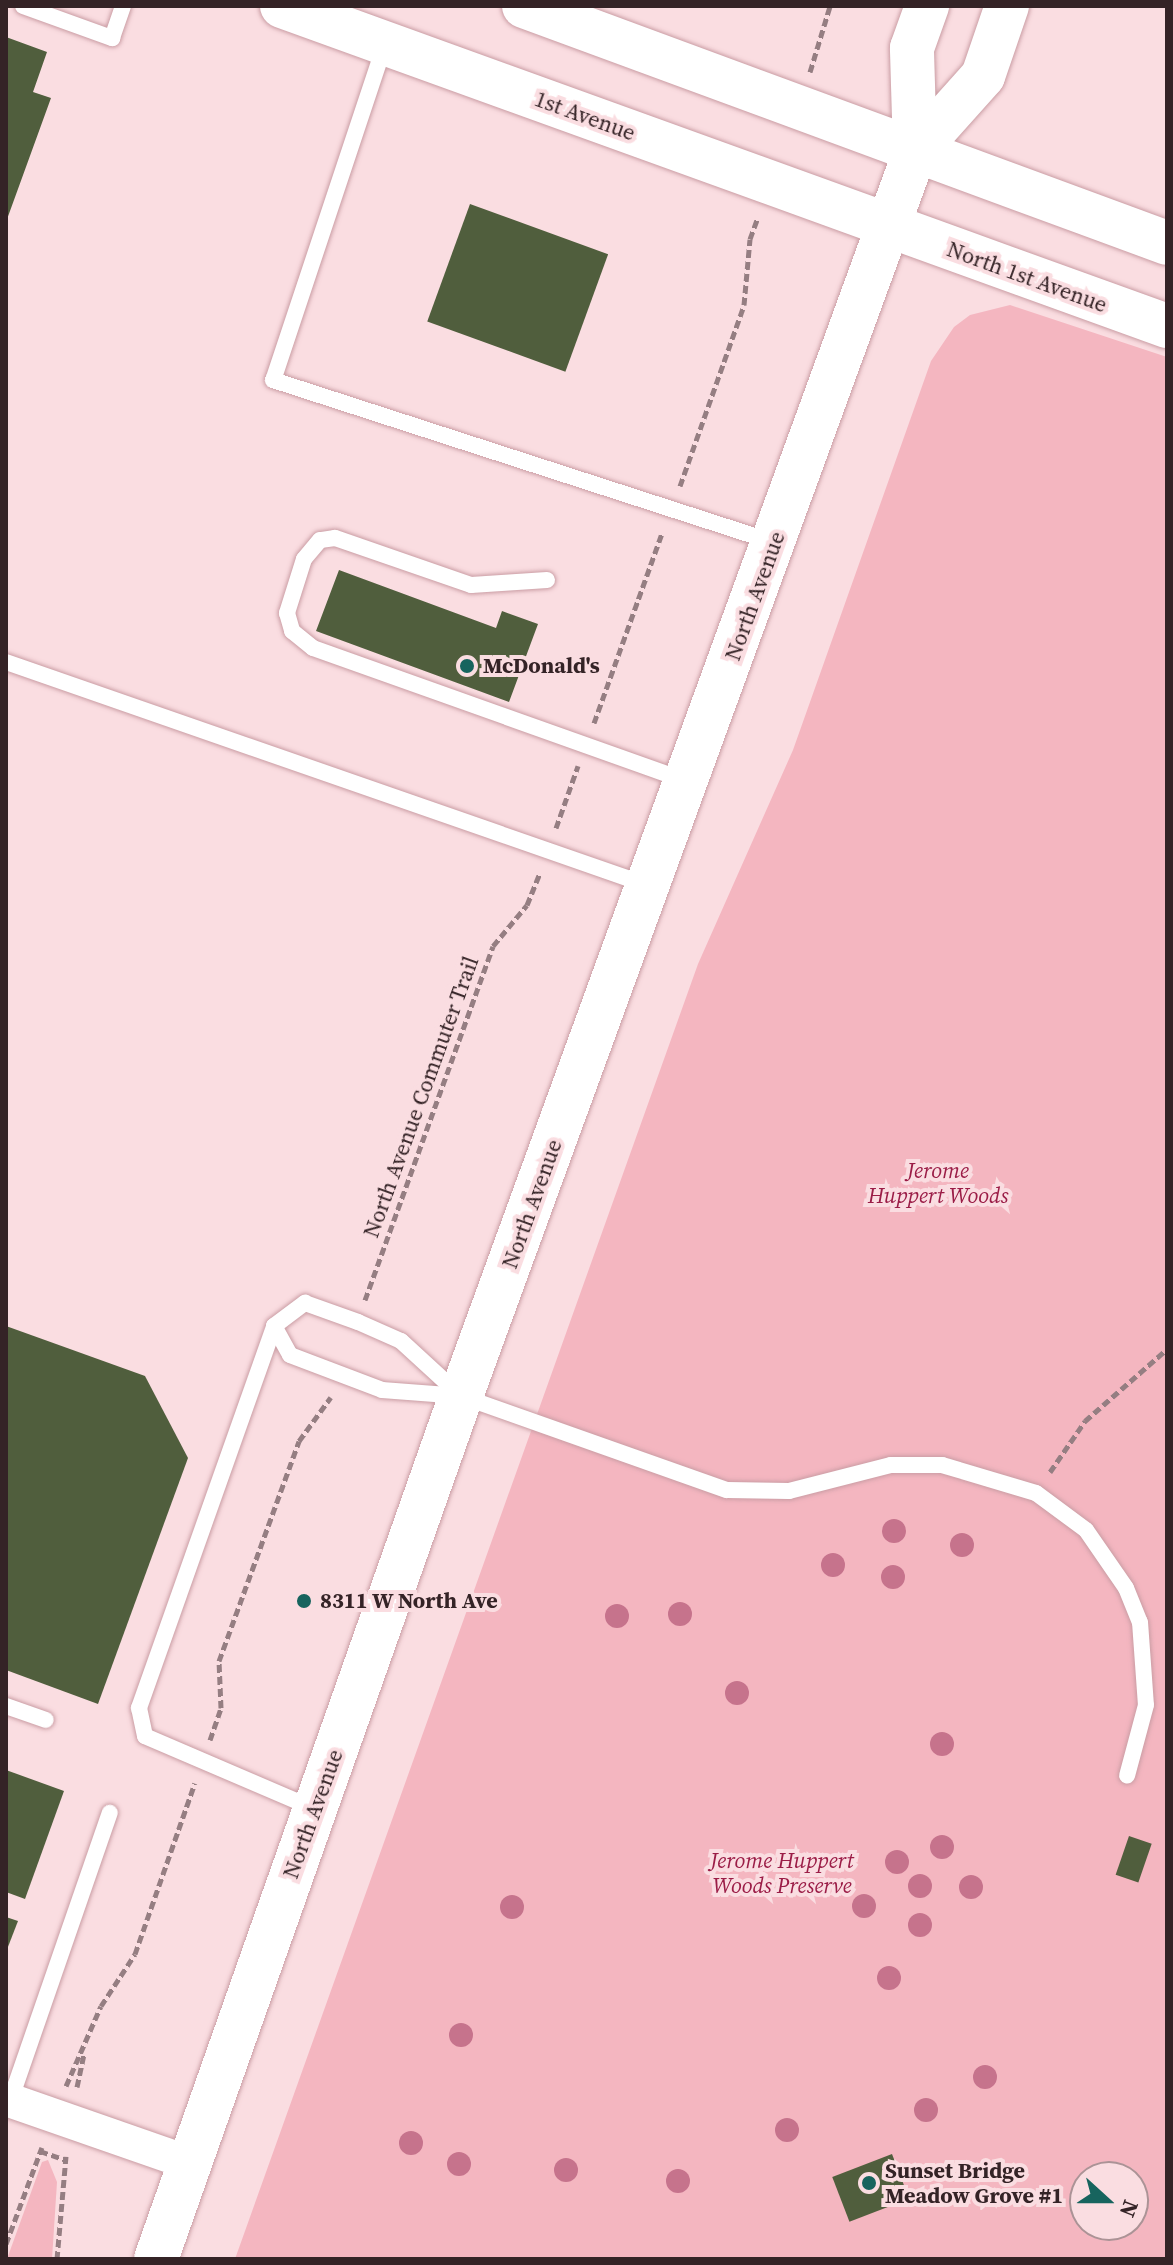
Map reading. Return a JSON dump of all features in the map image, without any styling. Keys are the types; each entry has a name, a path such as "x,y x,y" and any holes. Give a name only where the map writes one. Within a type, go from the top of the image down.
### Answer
{"main road":[{"name":"1st Avenue","path":"282,6 888,227"},
{"path":"524,6 1167,243"},
{"name":"North Avenue","path":"156,2259 461,1396 915,152 912,48 927,6"},
{"name":"North Avenue","path":"915,152 983,76 1007,6"},
{"name":"North 1st Avenue","path":"888,227 1167,326"}],"street":[{"path":"8,2100 190,2163"}],"lane":[{"path":"23,6 112,38 123,6"},
{"path":"386,43 273,380 775,542"},
{"path":"547,580 471,585 335,538 320,540 304,559 287,613 292,631 313,648 687,781"},
{"path":"6,662 648,886"},
{"path":"315,1809 145,1736 139,1708 274,1326 305,1303 358,1322 401,1341 461,1396"},
{"path":"274,1326 290,1355 382,1390 461,1396 727,1490 789,1491 891,1465 942,1465 1036,1493 1086,1530 1126,1588 1140,1622 1146,1705 1127,1776"},
{"path":"6,1706 46,1720"},
{"path":"8,2100 110,1813"}],"path":[{"path":"813,61 830,6"},
{"path":"684,475 744,305 754,229"},
{"path":"589,736 663,529"},
{"path":"557,828 580,759"},
{"name":"North Avenue Commuter Trail","path":"364,1301 493,946 527,905 542,868"},
{"path":"1036,1493 1085,1421 1167,1349"},
{"path":"211,1736 221,1708 219,1661 224,1646 299,1441 333,1394"},
{"path":"63,2093 101,2006 135,1954 196,1780"},
{"path":"75,2099 85,2046"},
{"path":"6,2244 45,2139"},
{"path":"40,2151 66,2160 57,2259"}],"green space":[{"name":"Jerome Huppert Woods Preserve","path":"1010,305 1167,357 1167,2259 235,2259 698,964 793,750 931,361 954,327 970,315"},
{"path":"48,2160 57,2182 52,2259 7,2259 42,2162"}],"building":[{"path":"6,37 47,52 33,92 51,98 6,222"},
{"path":"470,204 608,254 565,372 427,321"},
{"name":"McDonald's","path":"339,570 496,628 502,611 538,624 509,702 316,631"},
{"path":"6,1326 145,1376 188,1458 98,1704 6,1670"},
{"path":"6,1770 64,1791 25,1899 6,1892"},
{"path":"1129,1836 1152,1844 1138,1883 1116,1875"},
{"path":"6,1917 18,1921 6,1952"},
{"name":"Sunset Bridge Meadow Grove #1","path":"892,2154 909,2199 849,2222 832,2177"}],"place":[{"name":"McDonald's","path":"467,666"},
{"name":"8311 W North Ave","path":"304,1601"},
{"name":"Sunset Bridge Meadow Grove #1","path":"869,2183"}],"park label":[{"name":"Jerome Huppert Woods","path":"938,1182"}]}
